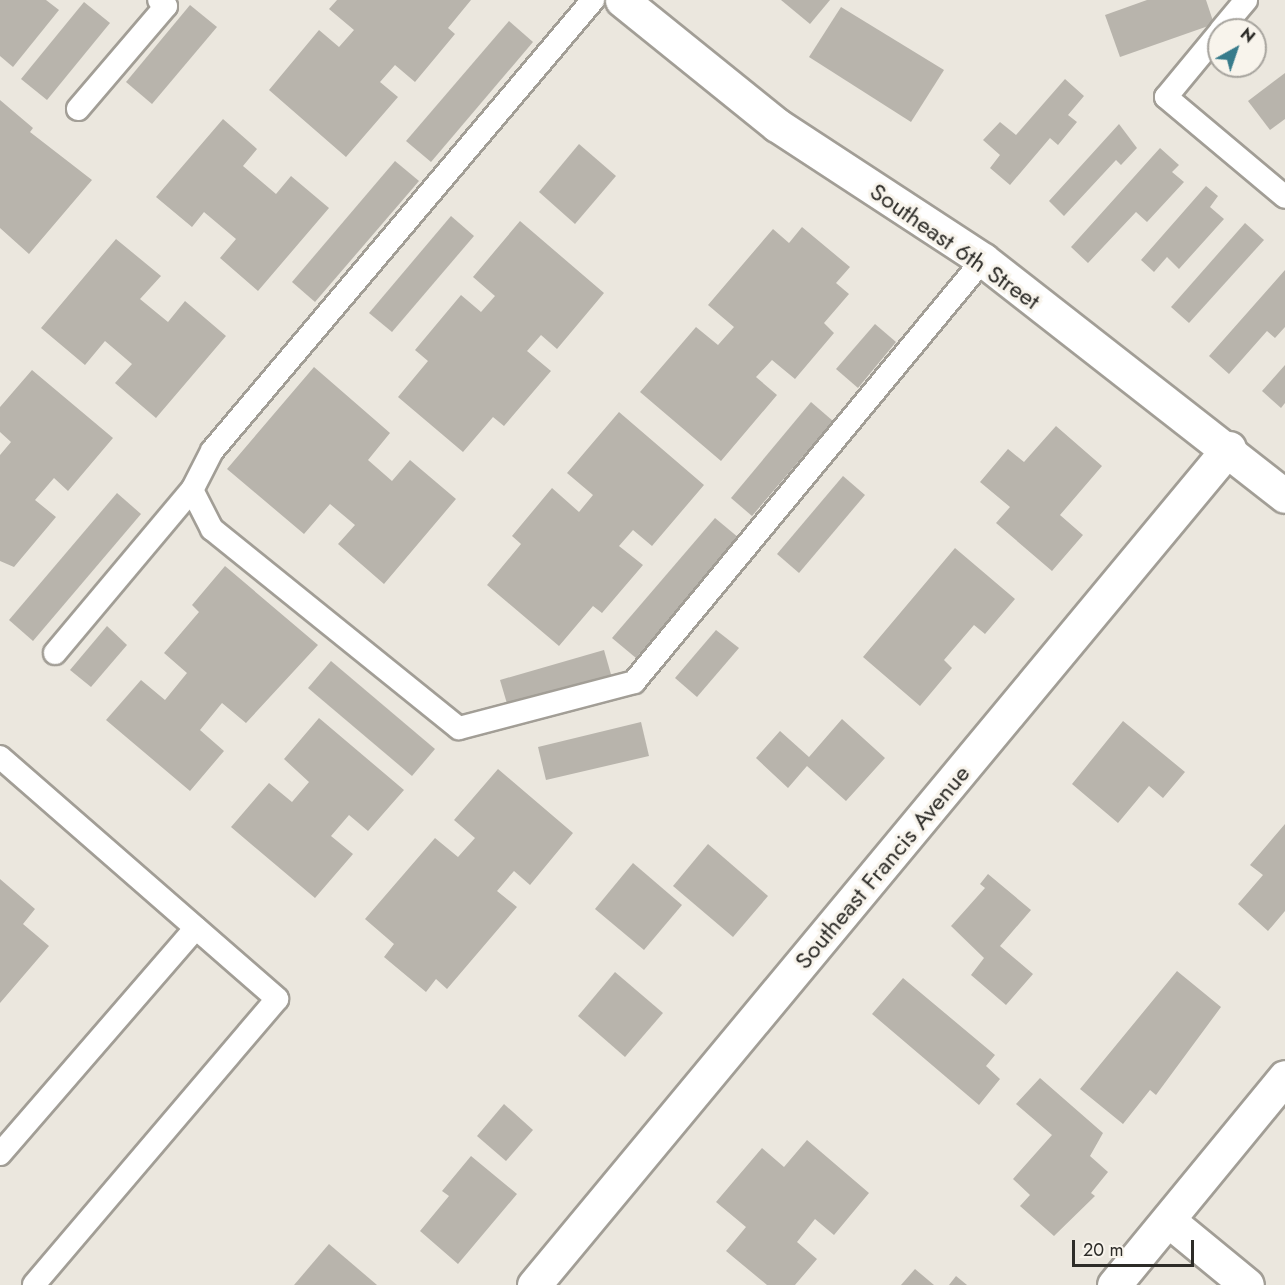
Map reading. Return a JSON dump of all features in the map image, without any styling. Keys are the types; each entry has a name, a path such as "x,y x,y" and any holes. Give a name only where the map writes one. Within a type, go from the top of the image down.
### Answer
{"street":[{"name":"Southeast 6th Street","path":"622,0 777,125 982,260 1229,448 1285,496"},
{"name":"Southeast Francis Avenue","path":"534,1285 1229,448"},
{"path":"1114,1285 1285,1077"},
{"path":"1168,1220 1247,1285"}],"lane":[{"path":"78,109 166,6 159,0"},
{"path":"55,653 192,490 212,451 593,0"},
{"path":"1231,18 1246,0"},
{"path":"1207,47 1166,97 1285,197"},
{"path":"192,490 212,530 459,728 634,682 982,260"},
{"path":"0,757 277,999 34,1285"},
{"path":"0,1154 196,928"}],"building":[{"path":"0,0 46,0 59,10 13,67 0,56"},
{"path":"337,0 471,0 448,28 455,34 415,82 395,65 380,82 398,97 346,157 269,90 319,30 339,47 354,30 329,9"},
{"path":"781,0 830,0 810,24"},
{"path":"1147,0 1206,0 1212,18 1207,18 1207,26 1120,57 1105,15"},
{"path":"84,2 110,23 47,100 21,79"},
{"path":"190,5 217,27 152,104 126,82"},
{"path":"841,7 944,70 911,122 809,57"},
{"path":"509,21 533,42 431,162 406,141"},
{"path":"1285,73 1285,119 1270,130 1248,101"},
{"path":"1065,79 1084,96 1068,115 1077,122 1058,145 1050,138 1010,185 990,168 1000,155 983,140 1000,122 1016,135"},
{"path":"0,100 33,128 30,132 92,180 29,254 0,228"},
{"path":"223,119 257,149 243,166 276,194 291,176 329,208 258,291 220,258 236,239 204,212 192,227 156,197"},
{"path":"1119,124 1137,148 1121,165 1116,160 1064,216 1049,201"},
{"path":"579,144 616,176 575,224 539,192"},
{"path":"1160,148 1179,165 1172,172 1184,182 1147,222 1136,212 1088,263 1071,247"},
{"path":"395,161 419,181 315,302 292,282"},
{"path":"1206,186 1218,196 1210,207 1224,219 1179,269 1167,257 1154,272 1141,260"},
{"path":"451,216 474,236 392,332 369,313"},
{"path":"520,221 604,293 557,349 541,335 527,351 551,371 504,426 493,417 463,452 398,397 428,361 415,350 461,295 481,312 495,296 473,277"},
{"path":"1245,223 1264,240 1189,323 1171,307"},
{"path":"802,227 850,267 836,283 849,294 824,323 834,333 795,379 772,360 756,377 777,395 721,461 640,392 696,327 718,345 734,327 708,305 773,229 789,243"},
{"path":"116,239 161,276 140,299 168,322 185,301 226,336 156,418 115,383 132,364 105,341 85,365 41,328"},
{"path":"1285,270 1285,327 1275,338 1267,331 1229,374 1209,356"},
{"path":"875,324 896,342 858,388 836,369"},
{"path":"1285,365 1285,403 1281,408 1262,391"},
{"path":"314,367 390,433 368,460 392,481 410,460 456,499 384,584 338,544 355,525 330,504 304,534 227,469"},
{"path":"32,370 113,438 68,491 54,478 35,500 56,517 14,567 0,561 0,455 11,442 0,432 0,407"},
{"path":"811,402 833,421 752,516 731,498"},
{"path":"619,412 704,485 652,546 633,530 619,546 643,565 602,613 593,606 559,646 487,585 521,544 512,536 552,488 579,512 593,495 567,473"},
{"path":"1056,426 1102,466 1060,515 1083,535 1052,571 996,523 1010,507 980,482 1008,449 1024,462"},
{"path":"843,476 865,495 799,573 777,554"},
{"path":"117,493 141,514 33,641 9,620"},
{"path":"715,518 739,538 636,658 612,638"},
{"path":"955,548 1015,599 985,634 974,625 944,660 952,668 920,706 863,657"},
{"path":"225,566 318,645 246,723 222,703 200,730 224,751 190,791 106,720 141,680 165,700 187,673 164,653 199,612 192,605"},
{"path":"107,626 127,645 91,687 70,670"},
{"path":"716,630 739,648 697,697 675,678"},
{"path":"604,650 612,678 508,707 500,680"},
{"path":"331,661 435,749 412,776 308,688"},
{"path":"319,718 404,790 368,831 349,815 331,836 353,854 315,898 231,827 269,783 292,802 309,782 284,759"},
{"path":"842,719 885,758 846,801 807,766 788,788 756,758 780,731 809,757"},
{"path":"1123,721 1185,772 1163,798 1149,786 1118,823 1072,784"},
{"path":"641,722 649,756 546,780 538,747"},
{"path":"498,769 573,833 530,885 514,871 497,891 517,907 447,989 436,979 426,992 384,957 394,944 365,919 435,838 458,857 475,838 454,820"},
{"path":"1285,824 1285,911 1268,931 1238,904 1263,875 1250,865"},
{"path":"708,844 768,896 733,937 673,886"},
{"path":"633,863 682,905 644,950 595,909"},
{"path":"988,874 1031,910 1000,946 1033,974 1006,1005 971,975 984,958 951,926 985,888 980,884"},
{"path":"0,879 35,909 23,924 49,946 0,1003"},
{"path":"1177,971 1221,1007 1156,1095 1150,1090 1123,1124 1080,1089"},
{"path":"615,972 663,1013 625,1057 578,1016"},
{"path":"903,978 995,1055 986,1066 1000,1079 979,1105 872,1014"},
{"path":"1040,1078 1103,1133 1090,1156 1108,1172 1091,1193 1095,1196 1054,1236 1020,1206 1030,1195 1013,1179 1052,1135 1016,1104"},
{"path":"504,1104 533,1130 506,1161 477,1136"},
{"path":"807,1140 869,1193 834,1235 815,1219 797,1242 817,1259 795,1285 767,1285 726,1251 746,1227 716,1202 762,1148 784,1167"},
{"path":"471,1156 517,1194 458,1264 420,1231 449,1196 442,1191"},
{"path":"329,1244 377,1285 294,1285"},
{"path":"915,1269 934,1285 901,1285"},
{"path":"956,1276 967,1285 949,1285"}]}
